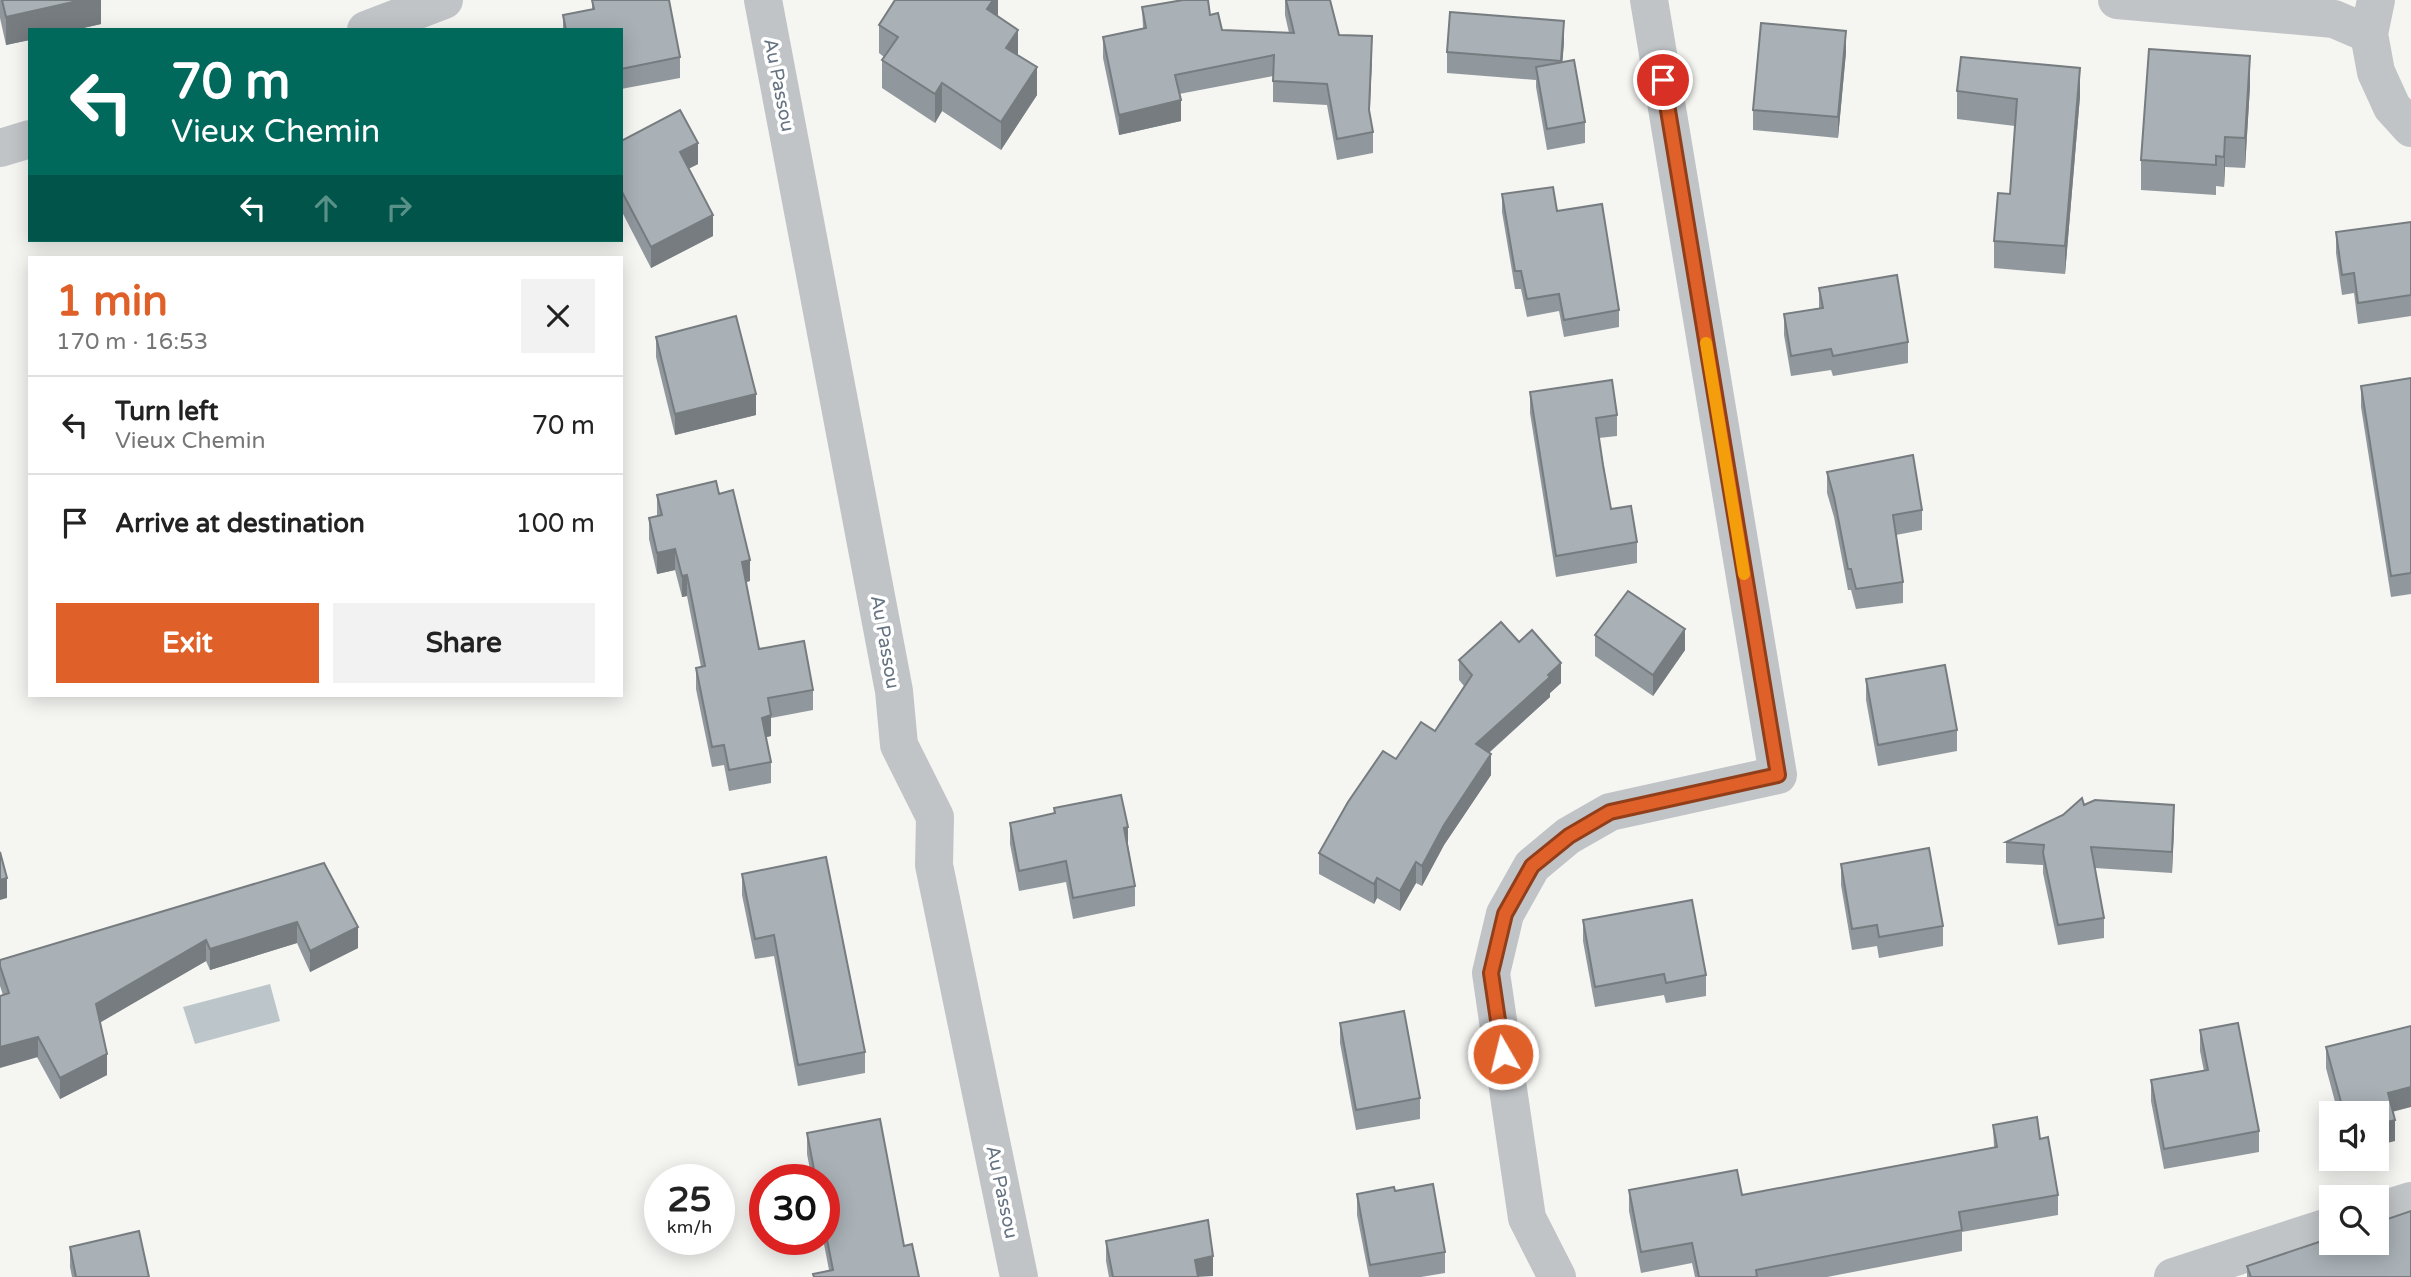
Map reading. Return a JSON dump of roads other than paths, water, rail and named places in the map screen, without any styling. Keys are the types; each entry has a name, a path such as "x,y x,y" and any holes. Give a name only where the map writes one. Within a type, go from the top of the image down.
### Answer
{"street":[{"path":"371,28 444,0"},
{"name":"Au Passou","path":"763,0 894,691 900,745 935,817 934,864 1019,1277"},
{"path":"1557,1277 1527,1217 1491,973 1505,914 1532,866 1569,836 1610,812 1778,775 1650,0"},
{"path":"2117,0 2334,19 2373,17 2376,72 2392,107 2411,128"},
{"path":"0,148 28,140"},
{"path":"2389,1208 2411,1201"},
{"path":"2173,1277 2319,1231"}]}
